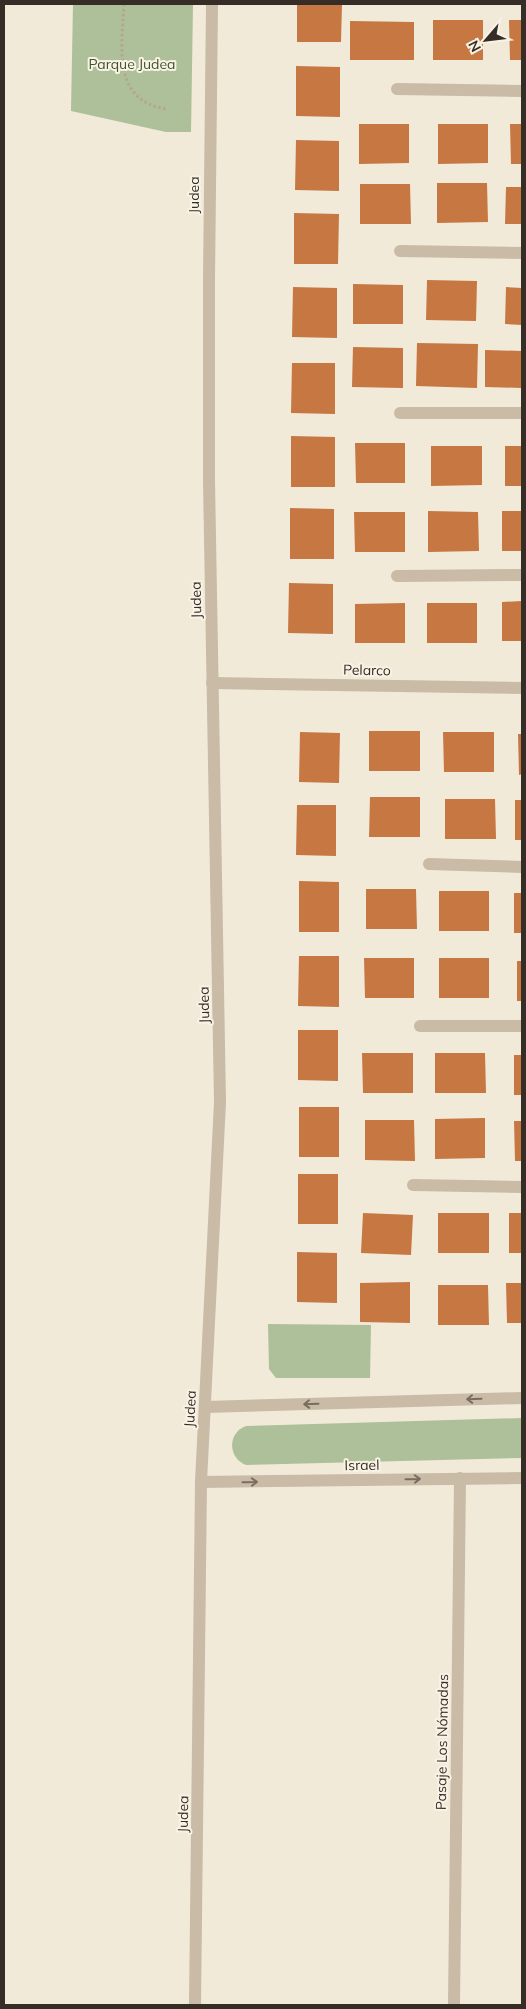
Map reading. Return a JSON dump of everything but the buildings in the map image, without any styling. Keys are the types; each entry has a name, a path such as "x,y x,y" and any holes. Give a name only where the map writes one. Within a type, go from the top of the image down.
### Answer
{"street":[{"name":"Judea","path":"195,2005 201,1482 220,1102 212,683 208,279 212,4"},
{"path":"397,89 522,91"},
{"path":"400,251 522,253"},
{"path":"400,413 522,413"},
{"path":"398,576 522,576"},
{"name":"Pelarco","path":"212,683 522,688"},
{"path":"429,864 522,867"},
{"path":"420,1026 522,1026"},
{"path":"413,1186 522,1187"},
{"path":"205,1407 522,1398"},
{"name":"Pasaje Los Nómadas","path":"454,2005 460,1478"},
{"name":"Israel","path":"201,1482 522,1478"}],"path":[{"path":"124,4 122,51 127,82 137,97 143,102 150,106 166,109"}],"green space":[{"name":"Parque Judea","path":"73,4 193,4 191,132 166,132 71,111"},
{"path":"268,1324 371,1325 370,1378 276,1378 269,1369"},
{"path":"522,1418 522,1458 246,1465 236,1457 232,1446 235,1434 246,1426"}]}
